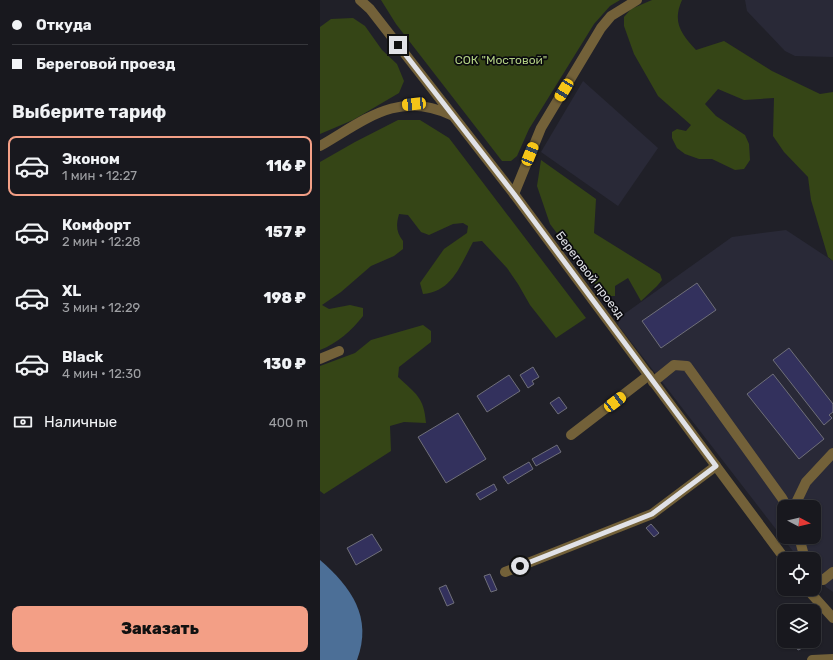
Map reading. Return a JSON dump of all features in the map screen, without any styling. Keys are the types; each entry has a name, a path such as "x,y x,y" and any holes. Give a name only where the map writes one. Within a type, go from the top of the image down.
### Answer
{"street":[{"name":"Береговой проезд","path":"360,0 370,9 514,194 780,552"},
{"path":"514,194 541,128 601,28 611,16 637,0"},
{"path":"320,146 376,113 395,106 414,104 436,108 453,116"},
{"path":"320,359 339,352"},
{"path":"571,435 651,378 674,365 687,366 783,500"},
{"path":"797,500 806,482 833,453"},
{"path":"505,572 652,514 716,466"},
{"path":"821,580 823,580 833,572"},
{"path":"813,596 832,618"},
{"path":"812,660 830,657"}],"shaded area":[{"path":"745,0 833,0 833,57 795,56 785,51 747,11"},
{"path":"583,81 658,148 618,206 541,152"},
{"path":"786,230 833,261 833,592 826,587 821,577 821,552 794,552 787,544 821,544 821,500 777,500 777,531 618,325 620,317 732,237"}],"green space":[{"name":"СОК \"Мостовой\"","path":"381,0 620,0 610,6 594,24 529,129 517,156 511,161 502,161 396,24"},
{"path":"652,0 682,0 679,8 678,21 682,33 696,50 724,41 772,71 820,94 833,92 833,261 828,257 811,200 808,177 784,152 773,136 774,98 744,100 718,89 705,104 716,116 745,135 749,144 750,160 744,169 735,170 712,159 699,159 685,154 677,148 672,138 672,132 677,129 686,131 691,125 658,96 634,54 624,26 624,17 631,9"},
{"path":"353,18 365,26 382,50 397,64 404,81 399,93 353,120 320,134 320,27 331,19"},
{"path":"398,120 420,120 449,138 586,318 556,338 530,305 507,268 482,241 473,242 460,268 448,282 433,292 423,294 420,283 444,249 467,233 468,226 463,223 453,224 429,235 421,232 408,215 399,214 397,228 403,241 403,249 394,256 371,266 341,292 322,305 329,309 350,305 363,308 363,316 344,336 333,344 320,350 320,162"},
{"path":"541,160 596,199 594,233 660,274 662,280 641,301 628,278 615,286 615,296 604,296 550,224 537,186"},
{"path":"423,325 431,331 431,342 399,367 398,377 418,397 423,407 426,423 404,422 390,426 391,451 324,494 320,491 320,366 355,353 371,340"}],"water":[{"path":"320,560 350,592 356,604 362,630 361,644 357,660 320,660"}],"building":[{"path":"697,283 716,310 661,348 642,321"},
{"path":"789,348 833,404 833,412 829,415 832,418 824,425 773,360"},
{"path":"533,367 539,377 532,381 534,384 528,388 520,375"},
{"path":"773,374 824,439 799,459 747,394"},
{"path":"509,375 520,391 487,412 477,396"},
{"path":"559,397 567,408 558,414 550,403"},
{"path":"458,413 486,459 446,483 418,437"},
{"path":"557,445 561,452 536,466 532,459"},
{"path":"529,462 533,469 508,484 503,477"},
{"path":"494,484 497,490 480,500 476,494"},
{"path":"651,524 659,533 654,537 646,528"},
{"path":"372,534 382,550 356,565 347,548"},
{"path":"490,574 497,590 491,592 484,576"},
{"path":"446,585 454,603 447,606 439,588"}],"route":[{"path":"398,45 514,194 716,466 652,514 520,566"}]}
